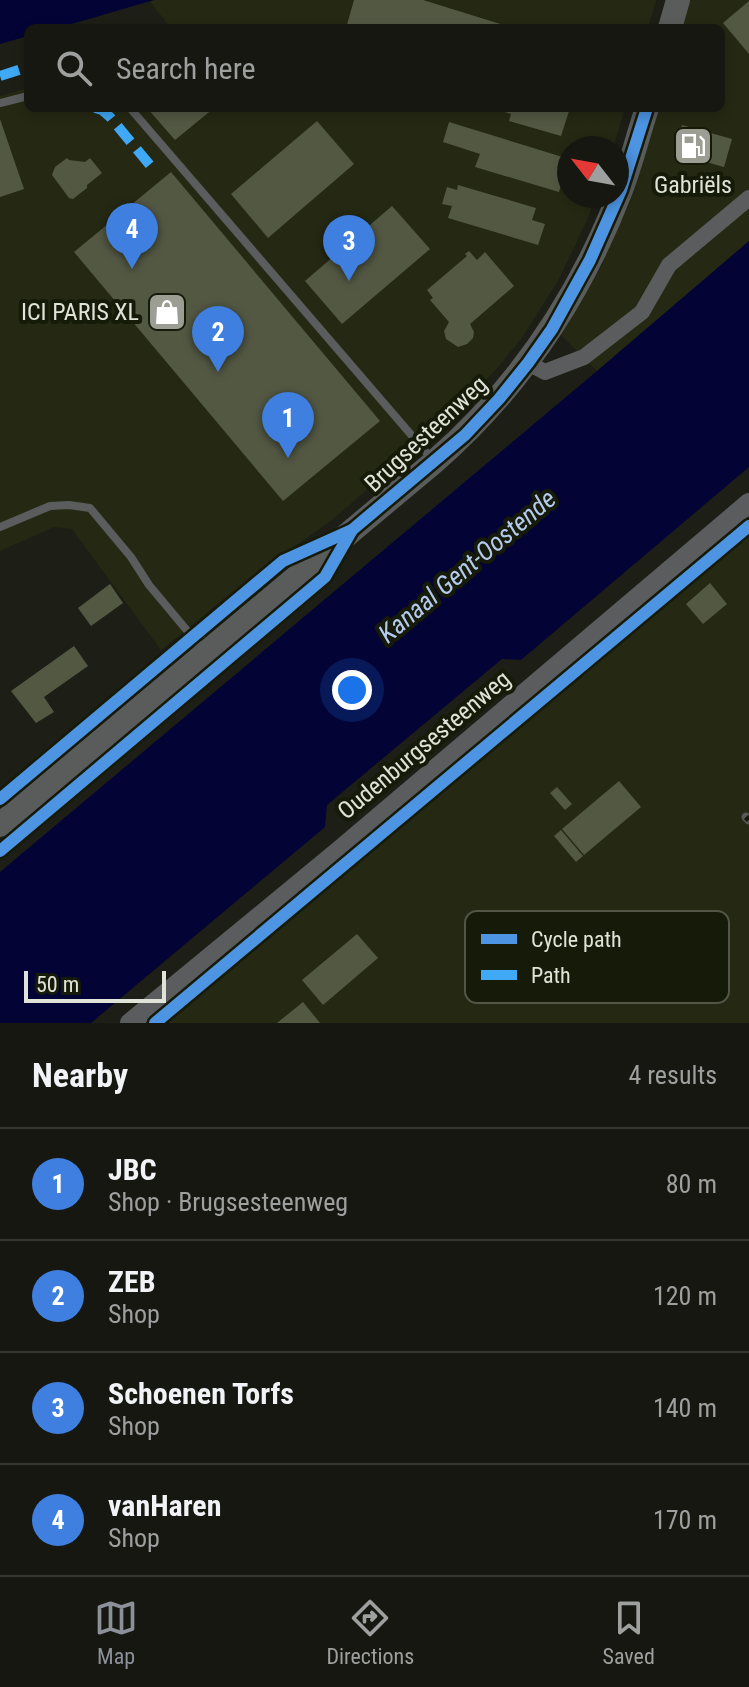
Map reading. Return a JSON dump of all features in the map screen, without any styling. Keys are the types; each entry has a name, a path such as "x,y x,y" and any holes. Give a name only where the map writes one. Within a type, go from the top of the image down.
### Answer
{"main road":[{"path":"671,24 678,0"},
{"name":"Brugsesteenweg","path":"0,825 434,462 499,399 552,329 590,260 621,190 646,112"}],"street":[{"path":"528,363 545,372 566,365 584,357 621,330 642,312 669,265 749,198"},
{"name":"Oudenburgsesteenweg","path":"130,1023 340,850 749,503"}],"lane":[{"path":"0,103 24,97"},
{"path":"133,112 434,462"},
{"path":"0,527 50,506 90,508 205,653"}],"shaded area":[{"path":"656,0 649,24 168,24 150,2"},
{"path":"680,0 749,0 749,241 597,371 561,335 602,265 616,208 629,208 629,165 646,112 725,112 725,24 672,24"},
{"path":"24,89 24,112 624,112 617,136 557,136 557,208 592,208 559,279 521,339 499,366 435,434 333,519 246,581 161,650 72,529 54,527 0,551 0,96"},
{"path":"749,536 749,1023 168,1023"}],"water":[{"path":"0,0 154,0 72,24 24,24 24,37 0,44"},
{"name":"Kanaal Gent-Oostende","path":"749,241 749,467 521,660 502,659 327,805 325,827 91,1023 0,1023 0,872"}],"building":[{"path":"354,0 423,0 500,24 347,24"},
{"path":"749,1 749,54 725,24"},
{"path":"150,112 209,112 175,140"},
{"path":"505,112 569,112 561,136 509,121 511,114"},
{"path":"0,119 24,189 0,197"},
{"path":"317,121 354,164 268,238 231,194"},
{"path":"449,122 557,155 557,191 475,167 480,154 443,142"},
{"path":"682,125 732,139 724,167 674,153"},
{"path":"67,158 85,162 90,158 102,173 73,199 52,175 55,167"},
{"path":"171,172 380,421 283,501 74,252"},
{"path":"458,185 536,208 532,220 545,224 538,245 448,218 452,206 442,204 447,187 457,190"},
{"path":"392,206 430,249 342,324 305,281"},
{"path":"469,251 477,260 485,252 514,286 470,324 473,338 458,347 446,339 444,331 449,322 430,300 433,298 427,290"},
{"path":"710,583 727,604 703,624 686,604"},
{"path":"110,584 123,603 91,626 78,608"},
{"path":"74,646 88,666 44,697 54,712 36,723 11,691"},
{"path":"619,781 641,807 584,855 562,829"},
{"path":"557,787 572,804 565,810 550,793"},
{"path":"561,830 583,856 576,862 554,836"},
{"path":"357,934 378,958 323,1005 302,980"},
{"path":"303,1002 320,1023 277,1023"}],"railway":[{"path":"746,817 749,820"}],"marked path":[{"path":"0,76 24,68"},
{"path":"104,112 154,170"}],"cycle path":[{"path":"0,799 283,561 352,530 465,435 499,399 552,329 590,260 621,190 646,112"},
{"path":"155,1023 749,526"},
{"path":"0,851 325,577 352,530"}],"place":[{"name":"Gabriëls","path":"693,146"},
{"name":"vanHaren","path":"132,269"},
{"name":"Schoenen Torfs","path":"349,281"},
{"name":"ICI PARIS XL","path":"167,312"},
{"name":"ZEB","path":"218,372"},
{"name":"JBC","path":"288,458"}]}
